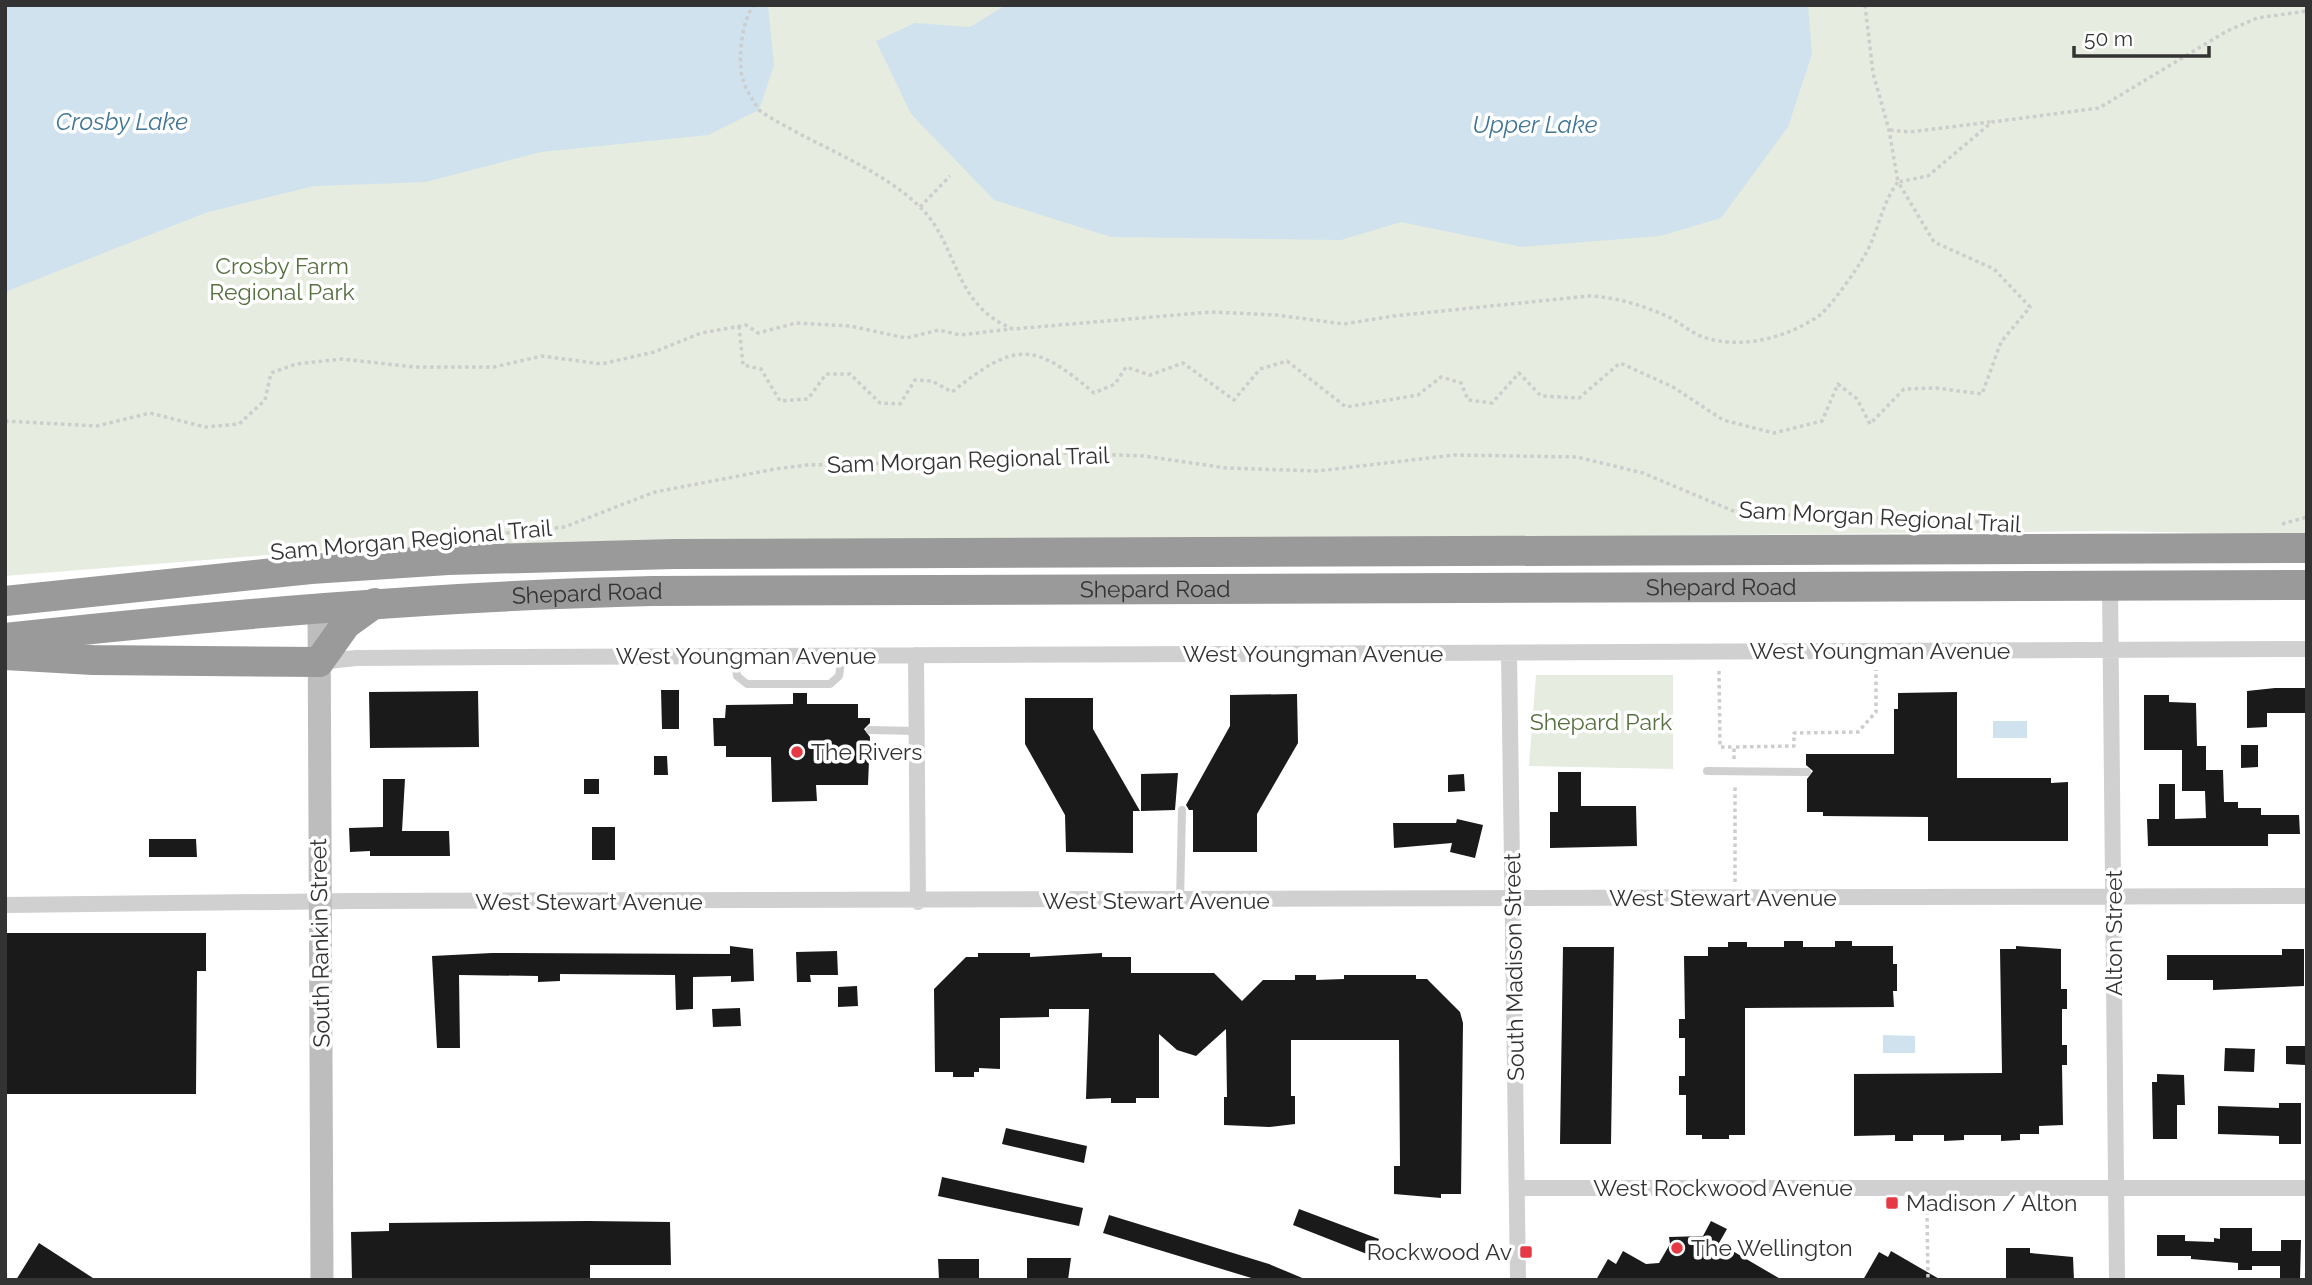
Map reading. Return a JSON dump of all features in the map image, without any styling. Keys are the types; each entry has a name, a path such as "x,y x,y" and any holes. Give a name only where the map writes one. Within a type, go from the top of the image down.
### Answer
{"highway":[{"path":"2109,585 2118,570 2134,561 2203,548"},
{"name":"Shepard Road","path":"5,601 311,569 448,560 674,554 2307,548"},
{"path":"1977,549 2090,555 2102,566 2109,585"},
{"path":"170,583 280,586 319,607 326,589 337,583 448,560"},
{"name":"Shepard Road","path":"5,638 319,607 652,590 2307,585"},
{"path":"5,655 93,660 319,662 346,624 375,603"}],"street":[{"name":"Alton Street","path":"2109,585 2117,1280"},
{"name":"South Rankin Street","path":"319,607 322,1280"},
{"name":"West Youngman Avenue","path":"319,662 356,658 2307,649"},
{"name":"South Madison Street","path":"1509,654 1518,1280"},
{"path":"916,656 918,902"},
{"name":"West Stewart Avenue","path":"5,905 319,904 353,901 918,902 2307,896"},
{"name":"West Rockwood Avenue","path":"1517,1188 2307,1188"}],"lane":[{"path":"734,656 737,676 747,684 830,684 839,676 842,656"},
{"path":"870,730 916,731"},
{"path":"1707,771 1807,772"},
{"path":"1180,901 1182,810"}],"path":[{"path":"754,5 745,25 741,73 747,91 760,111 893,184 920,207 934,224 958,278 990,320 1013,329"},
{"path":"739,326 743,365 761,369 780,401 808,398 826,374 850,374 880,403 900,404 915,380 932,381 952,392 999,358 1034,353 1066,369 1094,393 1115,384 1126,367 1150,375 1183,363 1234,400 1260,369 1287,361 1346,407 1418,395 1441,377 1461,383 1468,400 1492,403 1519,373 1541,396 1579,398 1620,363 1673,387 1723,420 1774,433 1822,421 1838,384 1857,399 1870,424 1904,389 1936,388 1982,394 2001,342 2030,307 1994,269 1934,242 1898,182 1889,130 1873,73 1865,5"},
{"path":"1889,130 1910,132 2099,108 2227,31 2257,18 2307,12"},
{"path":"5,421 97,426 150,412 205,427 239,425 265,400 271,373 296,364 342,359 414,368 494,367 542,356 601,364 654,352 701,333 746,325 758,333 796,323 850,326 906,338 939,330 960,335 1210,312 1276,315 1344,324 1393,316 1589,296 1613,296 1670,318 1699,336 1728,345 1755,341 1788,331 1821,314 1866,254 1887,196 1898,182 1928,176 1992,122"},
{"path":"920,207 950,177"},
{"name":"Sam Morgan Regional Trail","path":"500,534 564,527 655,492 775,469 807,465 951,462 1064,453 1144,456 1226,468 1318,471 1454,455 1577,457 1643,472 1738,513 2020,524"},
{"path":"2276,525 2307,517"},
{"path":"1719,671 1720,747 1734,747"},
{"path":"1927,1211 1928,1280"}],"green space":[{"name":"Crosby Farm Regional Park","path":"5,5 2307,5 2307,535 2108,531 330,550 5,576"},
{"name":"Shepard Park","path":"1536,675 1673,675 1673,769 1529,766"}],"water":[{"name":"Crosby Lake","path":"5,5 768,5 774,65 759,110 708,135 541,152 426,182 314,186 205,213 5,292"},
{"name":"Upper Lake","path":"1006,5 1808,5 1812,54 1788,127 1721,218 1660,236 1522,247 1401,222 1341,240 1111,237 994,200 911,114 876,41 915,23 970,27"},
{"path":"1993,721 2027,721 2027,738 1993,738"},
{"path":"1883,1035 1915,1036 1915,1053 1883,1053"}],"building":[{"path":"2307,688 2307,713 2267,713 2267,727 2247,728 2247,691"},
{"path":"661,690 679,690 679,729 662,729"},
{"path":"478,691 479,747 370,748 369,692"},
{"path":"1957,692 1957,778 2051,778 2051,783 2068,782 2068,841 1928,841 1928,817 1823,816 1823,812 1807,812 1807,779 1813,771 1806,765 1806,754 1894,754 1894,709 1898,709 1898,693"},
{"name":"The Rivers","path":"793,693 807,693 807,704 858,704 858,718 870,718 870,723 864,729 870,737 868,785 816,785 817,801 772,802 771,757 726,757 726,746 714,746 713,718 725,718 726,705 793,704"},
{"path":"1297,694 1298,743 1257,814 1257,852 1193,852 1193,810 1189,810 1186,805 1230,726 1230,695"},
{"path":"2144,695 2169,695 2169,702 2196,703 2197,746 2206,746 2206,770 2223,770 2224,802 2238,802 2238,808 2261,808 2261,815 2299,815 2300,834 2268,834 2268,846 2148,846 2147,819 2159,819 2159,784 2175,784 2175,819 2206,818 2205,791 2182,791 2182,750 2144,750"},
{"path":"1025,698 1093,698 1093,729 1140,811 1133,811 1133,853 1066,852 1065,815 1025,744"},
{"path":"2241,745 2258,745 2258,767 2241,768"},
{"path":"654,756 667,756 668,775 654,775"},
{"path":"1558,772 1581,772 1581,806 1636,806 1637,846 1550,848 1550,812 1558,812"},
{"path":"1178,773 1175,810 1141,811 1141,774"},
{"path":"1464,774 1465,791 1448,792 1448,775"},
{"path":"383,779 405,779 402,831 449,831 450,856 370,856 370,851 350,852 349,828 383,827"},
{"path":"584,779 599,779 599,794 584,794"},
{"path":"1457,819 1483,825 1475,858 1450,852 1452,843 1394,848 1393,823 1456,823"},
{"path":"592,827 615,827 615,860 592,860"},
{"path":"149,839 196,839 197,857 149,857"},
{"path":"5,933 206,933 206,971 197,971 196,1094 5,1094"},
{"path":"1784,941 1803,941 1803,947 1835,947 1835,941 1852,941 1852,946 1893,946 1893,964 1897,964 1897,991 1893,991 1894,1007 1745,1008 1745,1135 1729,1135 1729,1139 1702,1139 1702,1135 1686,1135 1686,1095 1679,1095 1679,1076 1685,1076 1685,1038 1679,1038 1679,1019 1685,1019 1684,956 1708,956 1708,947 1728,947 1728,942 1747,942 1747,947 1784,947"},
{"path":"730,946 753,949 754,981 731,982 731,976 693,977 693,1009 676,1010 675,975 560,974 560,981 538,982 538,976 459,975 460,1048 437,1048 432,956 492,953 730,954"},
{"path":"2016,946 2061,949 2061,989 2067,989 2067,1009 2062,1009 2062,1045 2067,1045 2067,1065 2062,1065 2063,1125 2039,1126 2039,1134 2020,1134 2020,1140 2001,1141 2001,1135 1964,1135 1964,1140 1944,1141 1944,1135 1913,1135 1913,1141 1895,1141 1895,1135 1854,1136 1854,1074 2002,1073 2000,949 2016,949"},
{"path":"1563,947 1614,947 1611,1144 1560,1144"},
{"path":"2282,949 2304,949 2304,986 2213,990 2213,980 2167,980 2167,955 2282,955"},
{"path":"837,951 838,975 810,975 811,982 797,982 796,952"},
{"path":"978,953 1030,953 1030,957 1102,953 1102,957 1131,957 1131,973 1214,973 1242,1001 1263,980 1295,980 1295,975 1316,975 1316,980 1344,979 1344,975 1416,975 1416,979 1427,979 1460,1012 1463,1023 1461,1194 1441,1194 1441,1198 1394,1194 1394,1166 1400,1166 1399,1040 1291,1040 1291,1096 1295,1096 1295,1124 1269,1127 1224,1125 1224,1097 1227,1097 1226,1029 1196,1056 1177,1050 1159,1034 1159,1098 1136,1098 1136,1103 1111,1103 1111,1098 1086,1099 1089,1009 1049,1009 1049,1017 1000,1018 1000,1069 979,1068 979,1072 974,1072 974,1077 953,1077 953,1072 935,1072 934,989 966,957 978,957"},
{"path":"857,986 858,1006 838,1007 838,987"},
{"path":"740,1008 741,1026 713,1027 712,1009"},
{"path":"2286,1046 2306,1046 2305,1065 2286,1064"},
{"path":"2225,1048 2255,1049 2254,1072 2224,1071"},
{"path":"2157,1074 2184,1075 2185,1105 2177,1105 2177,1139 2153,1139 2152,1082 2157,1082"},
{"path":"2279,1103 2301,1103 2301,1144 2279,1144 2279,1136 2218,1134 2218,1106 2279,1108"},
{"path":"1006,1128 1087,1146 1084,1163 1002,1144"},
{"path":"942,1177 1083,1208 1079,1226 938,1196"},
{"path":"1299,1209 1379,1239 1372,1256 1293,1225"},
{"path":"1109,1215 1269,1264 1307,1280 1258,1280 1103,1233"},
{"name":"The Wellington","path":"1711,1221 1727,1229 1719,1243 1782,1280 1596,1280 1608,1259 1616,1264 1623,1251 1646,1264 1659,1263 1670,1244 1669,1237 1703,1236"},
{"path":"670,1222 671,1265 590,1265 590,1280 352,1280 351,1232 389,1231 389,1223"},
{"path":"2220,1228 2252,1228 2252,1251 2281,1251 2281,1240 2301,1240 2300,1279 2280,1279 2280,1266 2252,1266 2252,1270 2238,1270 2238,1263 2191,1259 2191,1256 2157,1256 2157,1235 2185,1235 2185,1241 2214,1242 2214,1238 2220,1239"},
{"path":"39,1243 96,1280 16,1280"},
{"path":"2006,1248 2030,1248 2030,1253 2073,1257 2074,1280 2006,1280"},
{"path":"1891,1251 1941,1280 1863,1280 1879,1252 1888,1257"},
{"path":"1027,1258 1071,1258 1068,1280 1027,1280"},
{"path":"938,1259 979,1259 979,1280 939,1280"}],"place":[{"name":"The Rivers","path":"797,752"},
{"name":"Madison / Alton","path":"1892,1203"},
{"name":"The Wellington","path":"1677,1248"},
{"name":"Rockwood Av","path":"1526,1252"}]}
